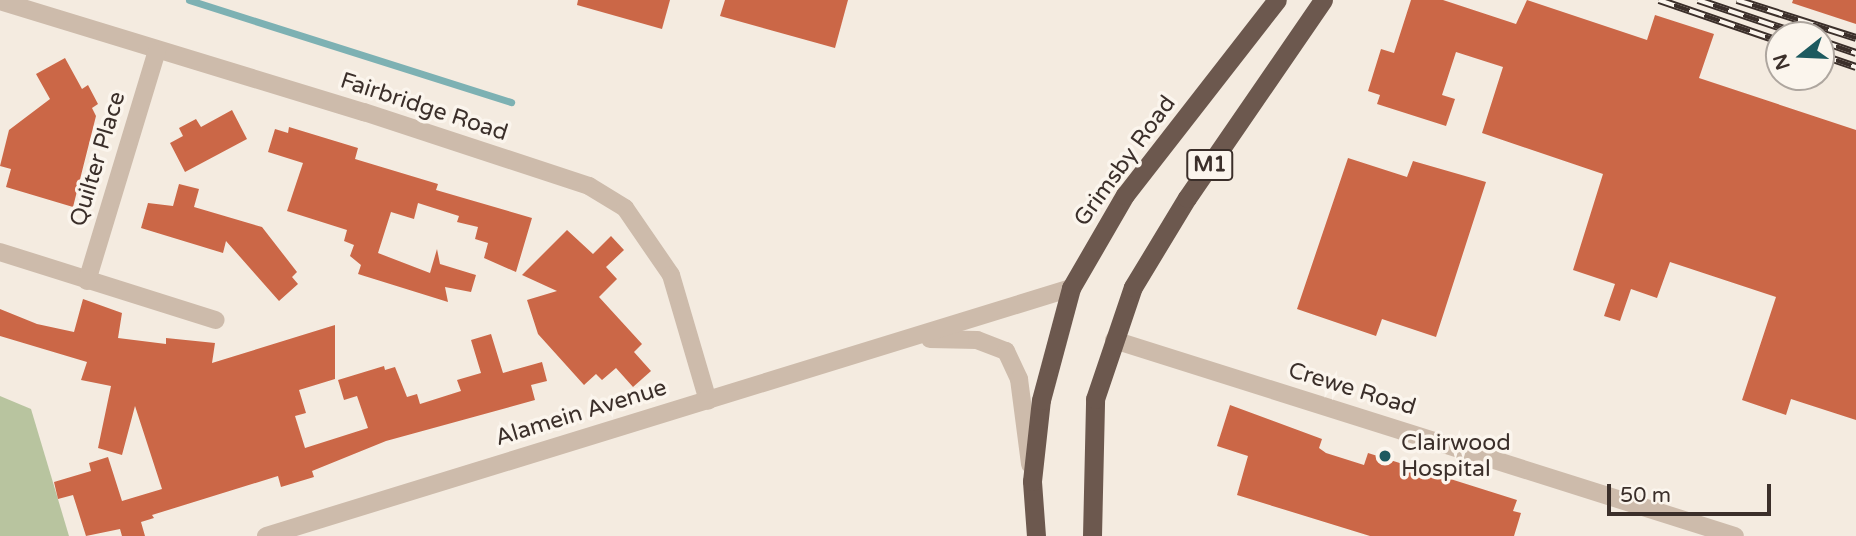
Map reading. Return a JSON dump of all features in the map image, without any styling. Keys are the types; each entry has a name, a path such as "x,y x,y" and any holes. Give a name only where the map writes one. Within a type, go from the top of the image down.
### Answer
{"highway":[{"name":"Grimsby Road","path":"1036,536 1032,481 1041,400 1071,288 1125,195 1277,0"},
{"name":"M1","path":"1092,536 1095,399 1133,287 1158,244 1323,0"}],"street":[{"name":"Fairbridge Road","path":"0,1 364,111 589,186 625,208 671,275 708,401"},
{"name":"Quilter Place","path":"87,281 157,50"},
{"path":"0,252 216,320"},
{"name":"Alamein Avenue","path":"266,536 910,340 1071,288"},
{"name":"Alamein Avenue","path":"910,340 977,340 1006,351 1019,379 1032,481"},
{"name":"Crewe Road","path":"1114,340 1735,536"}],"green space":[{"path":"0,396 31,409 69,536 0,536"}],"building":[{"path":"578,0 670,0 662,29 577,5"},
{"path":"725,0 848,0 835,48 720,16"},
{"path":"1411,0 1443,0 1516,24 1527,0 1647,40 1655,15 1714,34 1699,78 1856,130 1856,420 1791,399 1786,415 1742,400 1776,297 1670,262 1657,298 1631,289 1620,321 1604,316 1615,284 1573,270 1603,174 1482,133 1503,67 1456,52 1442,95 1455,99 1446,126 1377,104 1380,95 1368,91 1381,49 1394,53"},
{"path":"1793,0 1856,0 1856,24 1792,3"},
{"path":"65,58 82,89 88,85 98,104 92,108 96,116 73,207 6,187 11,169 0,166 9,130 50,99 36,74"},
{"path":"232,110 247,139 185,172 170,143 183,136 179,128 196,119 201,127"},
{"path":"289,127 358,148 355,159 438,184 436,190 532,218 516,272 484,258 488,243 475,239 478,227 457,222 459,216 418,203 414,219 391,212 378,253 430,273 437,249 440,264 476,275 471,292 445,287 448,302 358,274 361,265 350,256 354,245 344,241 347,230 287,211 303,163 268,152 275,129 288,133"},
{"path":"1348,158 1407,177 1413,161 1486,182 1436,337 1382,319 1376,336 1297,309"},
{"path":"179,184 199,189 194,207 262,227 297,272 292,277 298,284 279,301 226,241 223,253 141,228 148,203 173,206"},
{"path":"567,230 593,254 611,236 624,250 606,267 617,279 599,297 642,344 634,352 651,371 633,387 616,368 602,380 596,374 584,385 538,334 527,300 557,291 522,275"},
{"path":"83,299 122,313 118,338 166,344 166,338 215,343 212,363 335,325 335,379 299,390 306,413 295,416 305,448 368,428 357,396 344,400 338,380 384,366 385,370 395,367 407,397 417,394 420,404 461,391 457,380 481,373 471,340 491,334 503,373 542,362 547,381 531,385 535,400 386,441 312,471 314,477 281,487 278,476 152,515 154,518 141,522 145,536 122,536 120,529 86,536 73,495 58,499 54,482 91,471 89,463 108,457 122,501 162,489 135,406 122,455 98,448 111,386 81,380 87,362 0,336 0,309 37,324 74,332"},
{"path":"1230,405 1322,439 1319,448 1326,453 1364,465 1368,453 1517,500 1513,511 1521,513 1514,536 1370,536 1237,495 1248,456 1217,446"}],"waterway":[{"path":"189,0 511,102"}],"railway":[{"path":"1659,0 1765,36"},
{"path":"1698,0 1765,23"},
{"path":"1737,0 1856,38"},
{"path":"1835,46 1856,53"},
{"path":"1835,60 1856,67"}],"place":[{"name":"Clairwood Hospital","path":"1385,456"}]}
